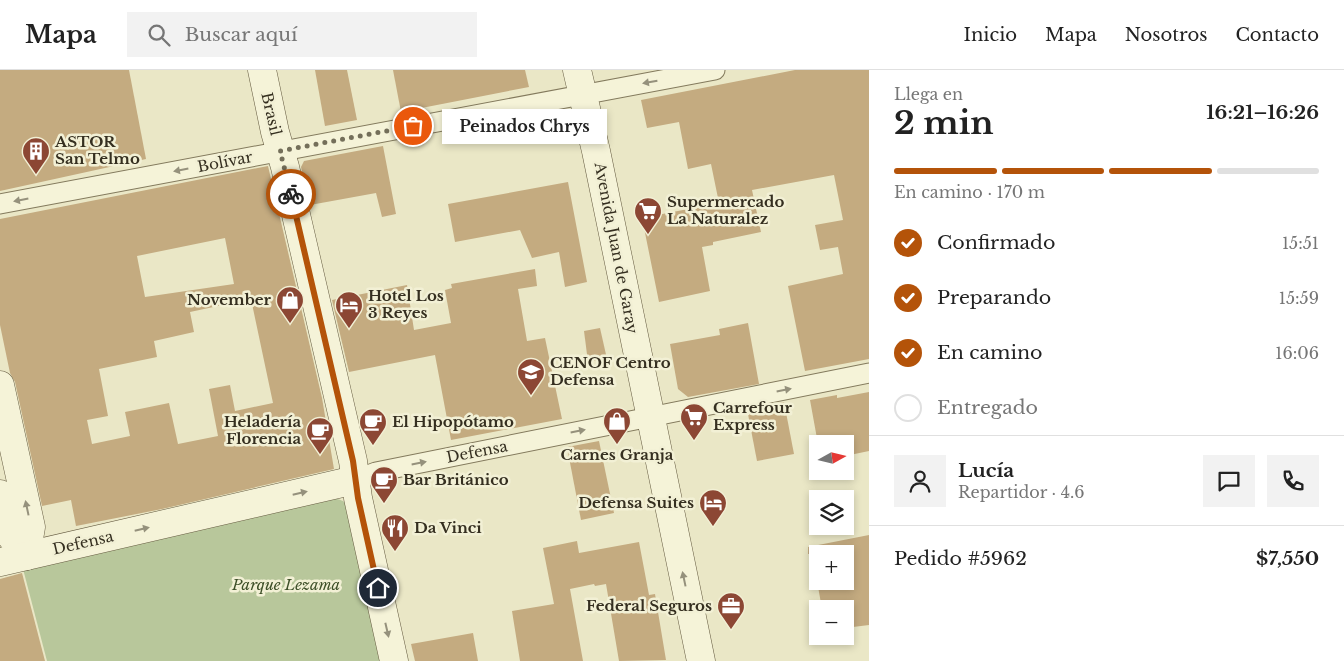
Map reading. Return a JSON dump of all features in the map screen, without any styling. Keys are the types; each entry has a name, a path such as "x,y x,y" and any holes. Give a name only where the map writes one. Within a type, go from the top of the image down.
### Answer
{"main road":[{"name":"Brasil","path":"262,70 353,461 355,480 394,661"},
{"name":"Avenida Juan de Garay","path":"580,82 701,661"},
{"path":"0,385 31,526 13,559"},
{"name":"Defensa","path":"13,559 355,480"},
{"path":"0,494 13,559"}],"street":[{"name":"Bolívar","path":"0,204 280,151 580,82 715,70"},
{"name":"Defensa","path":"355,480 376,472 869,373"}],"green space":[{"name":"Parque Lezama","path":"335,498 343,501 349,507 381,661 47,661 22,565"}],"building":[{"path":"0,70 129,70 146,159 0,191"},
{"path":"315,70 347,70 357,120 325,126"},
{"path":"393,70 525,70 529,87 401,112"},
{"path":"795,70 869,70 869,359 805,371 788,286 843,274 838,247 820,250 815,225 843,220 834,175 752,190 761,232 713,242 713,245 702,247 710,291 659,302 642,218 719,203 711,164 688,169 679,122 647,128 641,100"},
{"path":"383,146 396,214 382,217 376,193 310,205 301,167 304,161"},
{"path":"268,166 322,398 334,469 162,509 76,526 71,500 42,506 15,382 10,373 0,325 0,219","holes":["225,238 234,284 145,297 137,256","251,299 273,403 235,411 230,385 209,389 218,436 178,444 169,403 125,412 130,436 92,444 87,420 108,416 99,369 157,357 154,341 194,332 190,312"]},
{"path":"568,182 587,282 565,287 559,252 532,258 520,230 455,242 448,204"},
{"path":"535,269 537,286 518,289 527,341 545,338 562,419 451,440 435,355 349,372 332,300 407,285 414,330 451,323 445,290 452,288 451,284"},
{"path":"748,323 759,384 688,397 678,389 670,344 720,335 719,329"},
{"path":"600,328 607,359 588,362 584,331"},
{"path":"869,392 869,451 854,454 854,435 816,435 810,400 837,395 837,398"},
{"path":"784,402 794,454 757,461 747,409"},
{"path":"599,441 614,513 581,520 567,447"},
{"path":"869,535 869,625 854,627 854,600 820,600 819,590 854,590 854,545 818,545"},
{"path":"577,541 579,553 639,542 649,595 655,594 666,660 619,661 606,584 595,586 594,584 570,589 583,661 520,661 512,611 554,604 543,548"},
{"path":"22,573 45,661 0,661 0,579"},
{"path":"473,633 478,661 415,661 411,644"}],"way so far":[{"path":"291,194 280,151 413,126"}],"place":[{"name":"Peinados Chrys","path":"413,126"},
{"name":"ASTOR San Telmo","path":"36,175"},
{"name":"Supermercado La Naturalez","path":"648,235"},
{"name":"November","path":"290,324"},
{"name":"Hotel Los 3 Reyes","path":"349,329"},
{"name":"CENOF Centro Defensa","path":"531,396"},
{"name":"Carrefour Express","path":"694,441"},
{"name":"Carnes Granja","path":"617,445"},
{"name":"El Hipopótamo","path":"373,446"},
{"name":"Heladería Florencia","path":"320,455"},
{"name":"Bar Británico","path":"384,504"},
{"name":"Defensa Suites","path":"713,527"},
{"name":"Da Vinci","path":"395,552"},
{"name":"Federal Seguros","path":"731,630"}],"route":[{"path":"291,194 353,461 358,498 378,588"}]}
